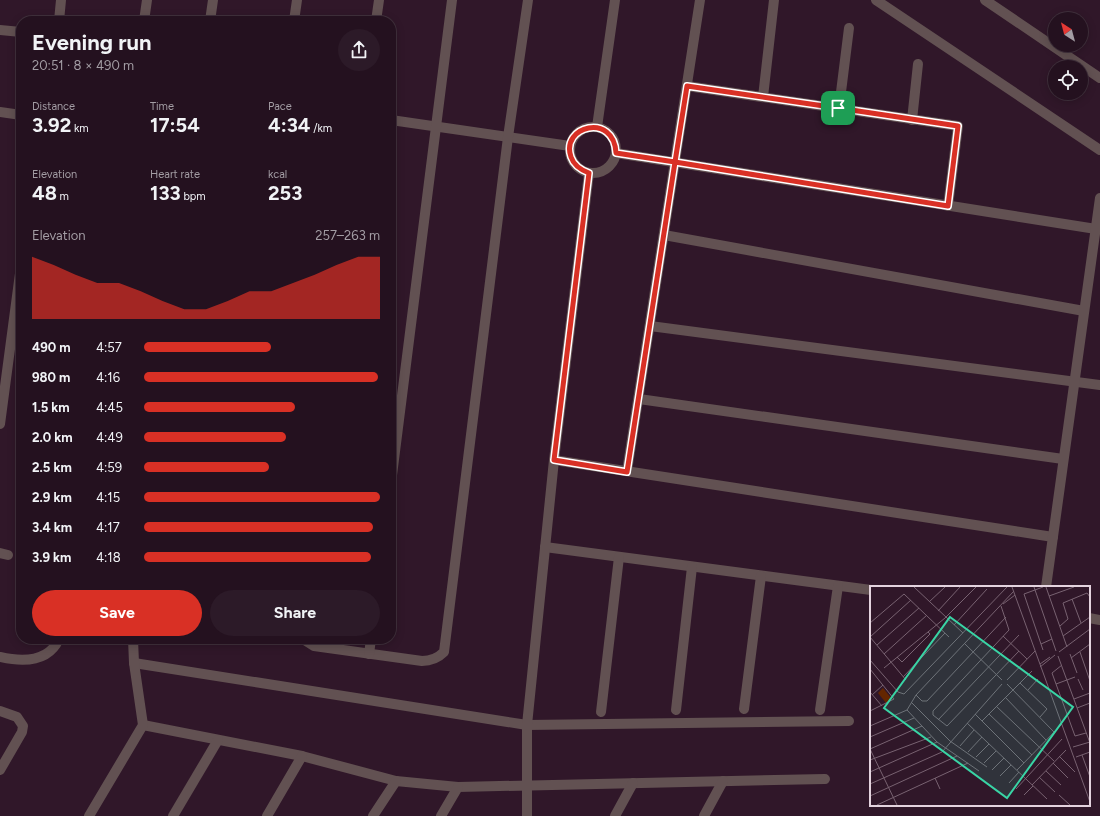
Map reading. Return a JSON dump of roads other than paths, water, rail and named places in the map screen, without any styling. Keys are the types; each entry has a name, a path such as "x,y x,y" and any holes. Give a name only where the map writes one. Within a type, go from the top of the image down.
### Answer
{"street":[{"path":"59,16 61,0"},
{"path":"145,16 147,0"},
{"path":"211,16 213,0"},
{"path":"295,16 297,0"},
{"path":"377,16 379,0"},
{"path":"396,443 452,0"},
{"path":"311,644 314,646 426,661 439,657 444,652 508,137 528,0"},
{"path":"597,128 615,0"},
{"path":"627,472 700,0"},
{"path":"763,98 774,0"},
{"path":"876,0 1100,150"},
{"path":"985,0 1100,78"},
{"path":"838,108 849,28"},
{"path":"0,30 16,32"},
{"path":"912,120 918,64"},
{"path":"687,86 958,126 948,206"},
{"path":"0,112 16,114"},
{"path":"396,121 570,146"},
{"path":"590,127 597,128 609,134 613,140 616,153 614,159 607,168 601,172 589,173 578,168 574,163 569,152 570,146 577,133 590,127"},
{"path":"616,153 1096,229"},
{"path":"527,816 527,725 554,460 589,173"},
{"path":"1046,586 1100,198"},
{"path":"664,235 1084,312"},
{"path":"0,424 16,304"},
{"path":"650,326 1100,385"},
{"path":"639,399 1064,459"},
{"path":"554,460 1053,537"},
{"path":"545,547 870,590"},
{"path":"601,712 619,557"},
{"path":"676,710 692,567"},
{"path":"744,709 761,576"},
{"path":"820,710 838,586"},
{"path":"1090,618 1100,620"},
{"path":"0,657 18,661 33,660 48,653 55,644"},
{"path":"89,816 143,725 134,663 133,644"},
{"path":"369,654 370,644"},
{"path":"134,663 527,725 848,721"},
{"path":"0,711 17,717 23,726 22,732 0,770"},
{"path":"143,725 302,756 396,781 458,787 825,779"},
{"path":"173,816 218,740"},
{"path":"267,816 302,756"},
{"path":"373,816 396,781"},
{"path":"704,816 723,781"},
{"path":"615,816 633,783"},
{"path":"441,816 458,787"}]}
